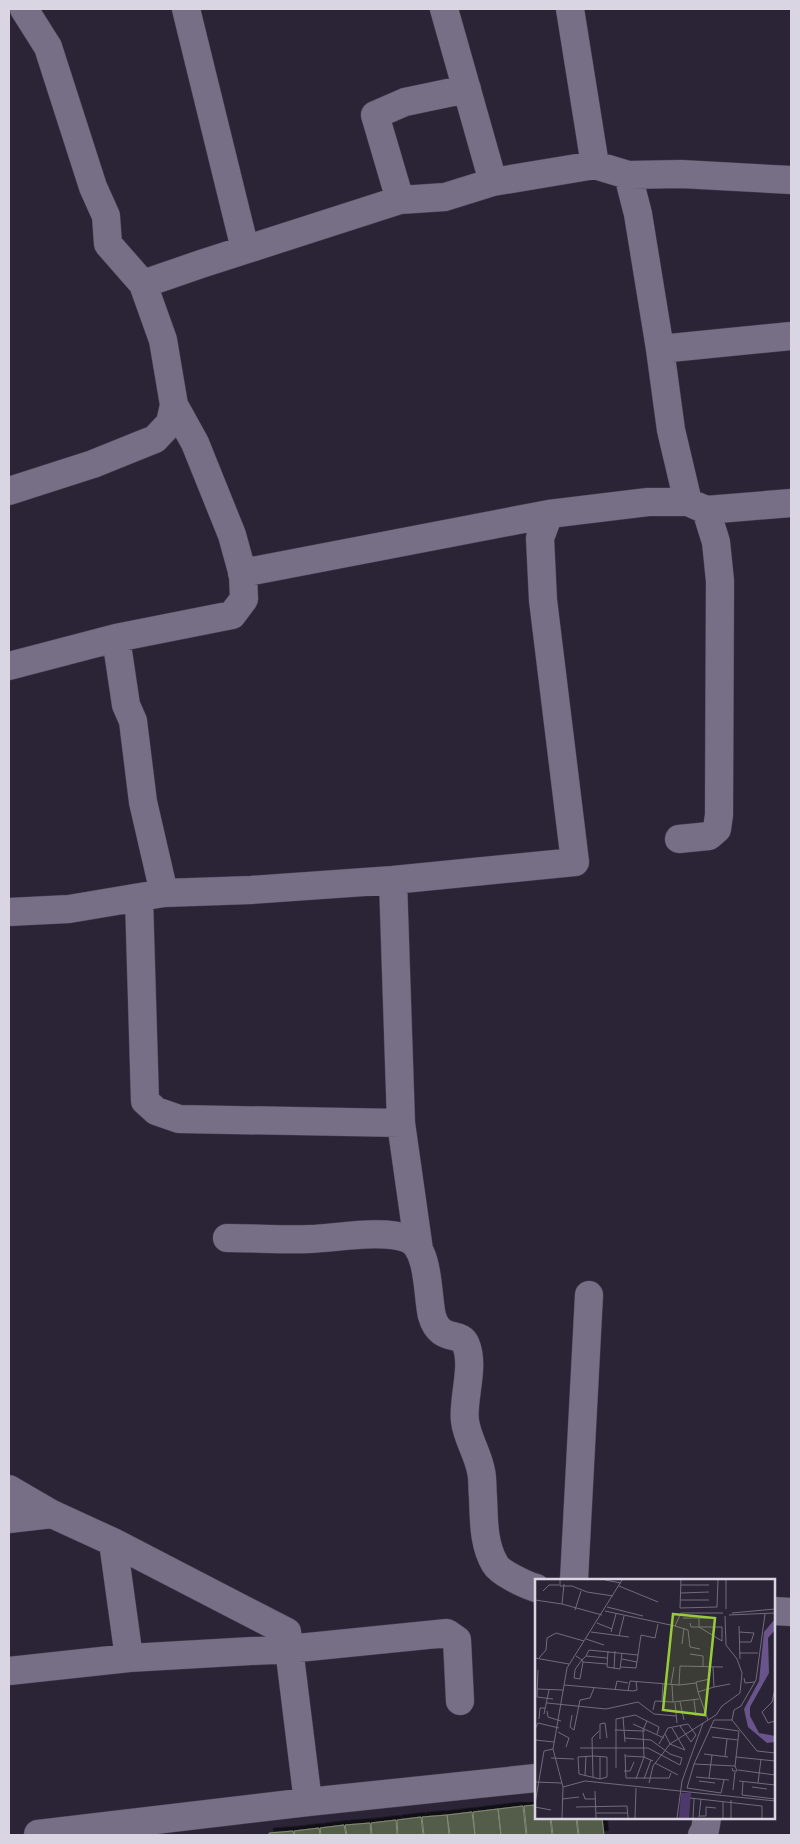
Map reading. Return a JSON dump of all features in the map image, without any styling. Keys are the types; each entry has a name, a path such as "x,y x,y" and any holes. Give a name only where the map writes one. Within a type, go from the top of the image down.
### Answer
{"street":[{"path":"9,666 116,638 232,615 244,599 242,573 232,535 195,443 174,405 163,340 143,284 108,244 106,216 93,187 48,47 24,9"},
{"path":"186,9 245,250"},
{"path":"444,9 492,182"},
{"path":"570,9 594,165"},
{"path":"400,200 375,115 405,102 466,90"},
{"path":"143,284 400,200 445,197 492,182 594,165 628,175 681,174 791,180"},
{"path":"628,175 638,214 671,430 697,506 716,542 720,581 719,815 716,829 709,836 679,839"},
{"path":"660,349 791,336"},
{"path":"9,491 94,464 155,439 170,423 174,405"},
{"path":"242,573 549,514 648,502 697,506 791,503"},
{"path":"9,912 69,908 151,896 392,880 575,862 543,600 540,538 549,514"},
{"path":"116,638 126,704 133,721 143,802 151,896 145,1100 156,1112 179,1119 401,1123"},
{"path":"392,880 401,1123 419,1250 426,1272 432,1316 443,1334 460,1338 466,1344 468,1384 465,1420 482,1472 484,1534 495,1565 522,1584 535,1588"},
{"path":"227,1238 309,1239 395,1235 410,1240 419,1250"},
{"path":"574,1579 589,1295"},
{"path":"9,1489 52,1514 112,1542 287,1632 308,1802"},
{"path":"9,1519 52,1514"},
{"path":"112,1542 129,1658"},
{"path":"775,1611 791,1612"},
{"path":"9,1671 129,1658 288,1649 447,1633 457,1640 460,1701"},
{"path":"38,1834 308,1802 535,1778"},
{"path":"702,1835 707,1819"}],"building":[{"path":"535,1805 535,1819 550,1819 552,1835 527,1835 524,1806"},
{"path":"523,1806 526,1835 501,1835 498,1809"},
{"path":"498,1809 501,1835 475,1835 473,1812"},
{"path":"472,1812 475,1835 450,1835 447,1815"},
{"path":"447,1815 449,1835 424,1835 422,1817"},
{"path":"421,1817 423,1835 398,1835 397,1820"},
{"path":"551,1819 576,1819 578,1835 553,1835"},
{"path":"577,1819 602,1819 604,1835 579,1835"},
{"path":"396,1820 397,1835 372,1835 371,1823"},
{"path":"370,1823 371,1835 347,1835 345,1825"},
{"path":"344,1825 346,1835 321,1835 320,1828"},
{"path":"319,1828 320,1835 295,1835 294,1831"},
{"path":"293,1831 294,1835 269,1835 269,1833"}]}
